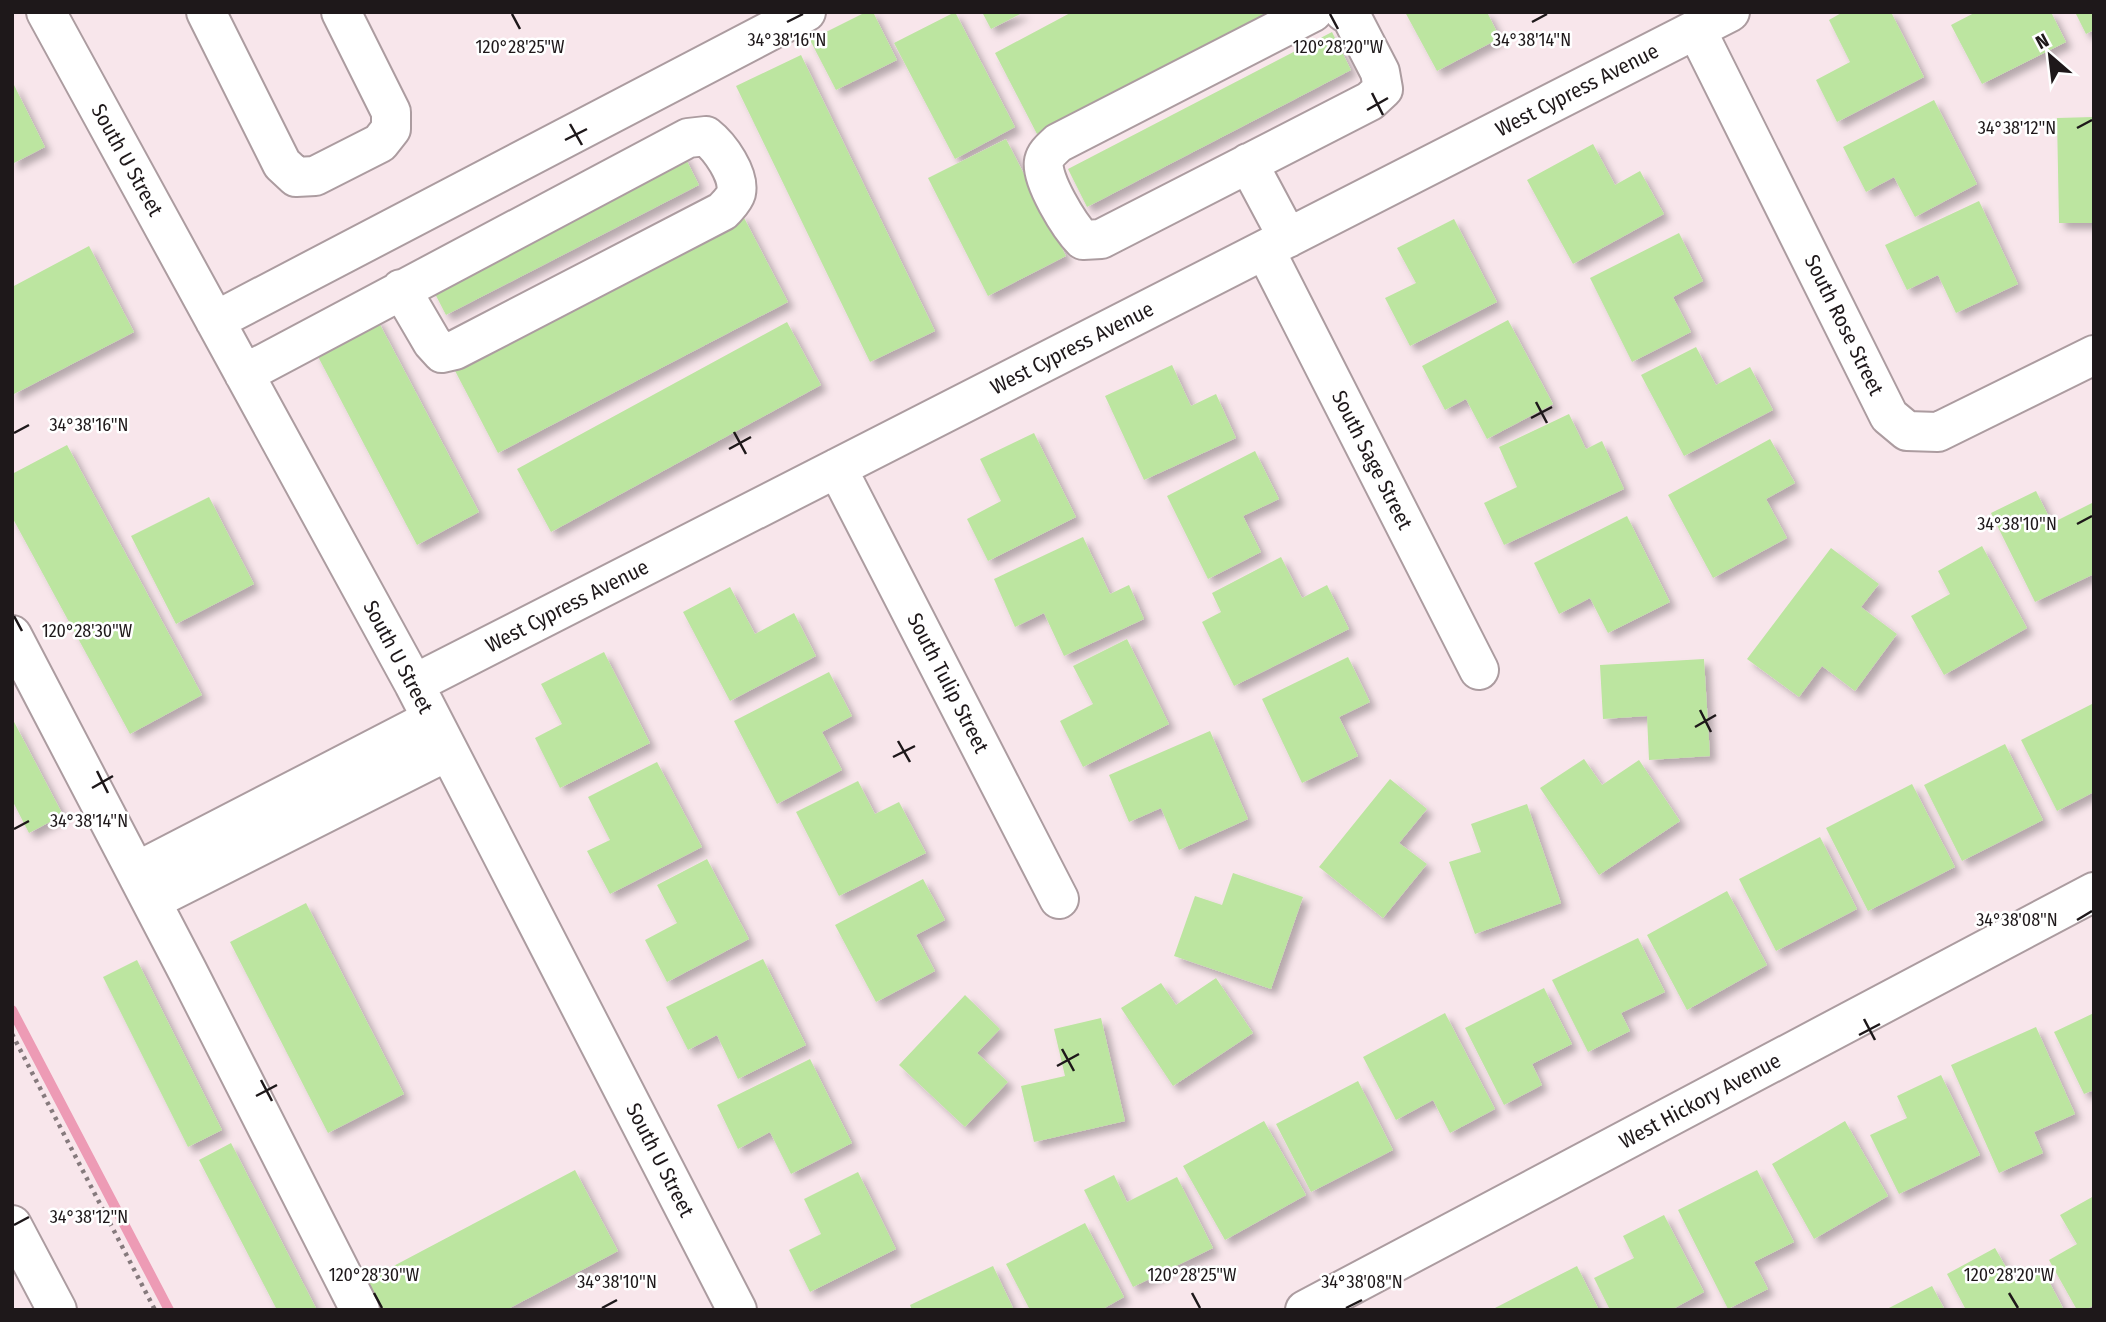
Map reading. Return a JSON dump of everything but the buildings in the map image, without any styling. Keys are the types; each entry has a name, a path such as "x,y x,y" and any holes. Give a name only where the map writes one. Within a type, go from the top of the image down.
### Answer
{"street":[{"name":"South U Street","path":"46,12 414,684 737,1310"},
{"path":"206,12 282,164 296,177 315,176 326,171 380,143 391,129 391,111 341,12"},
{"path":"215,321 806,12"},
{"path":"1313,12 1058,143 1045,157 1043,171 1073,229 1083,240 1101,239 1370,101 1383,89 1380,72 1351,16 1344,12"},
{"name":"West Cypress Avenue","path":"414,684 1730,12"},
{"name":"South Rose Street","path":"1696,29 1889,416 1907,431 1938,432 2094,355"},
{"path":"244,374 401,289 688,138 706,136 717,144 736,180 736,195 723,211 455,350 442,352 432,342 401,289"},
{"name":"South Sage Street","path":"1248,163 1276,244 1479,670"},
{"name":"South Tulip Street","path":"837,468 1059,899"},
{"path":"12,635 144,886 360,1310"},
{"path":"144,886 440,735"},
{"name":"West Hickory Avenue","path":"1305,1310 2094,892"},
{"path":"12,1225 57,1310"}],"path":[{"path":"12,1034 155,1310"}],"waterway":[{"path":"12,1010 169,1310"}]}
